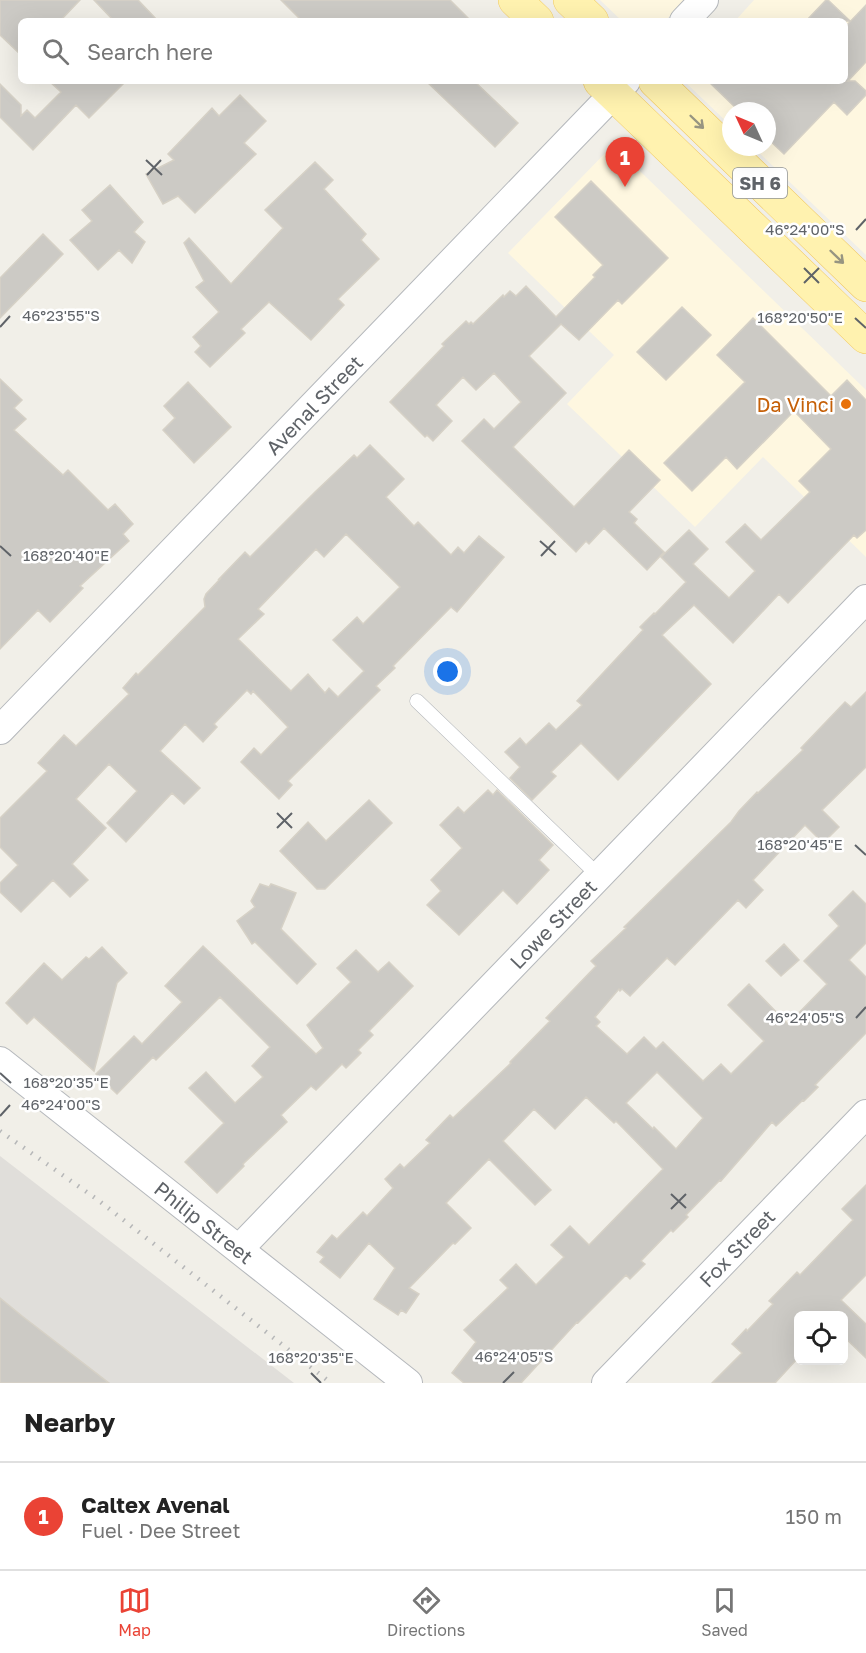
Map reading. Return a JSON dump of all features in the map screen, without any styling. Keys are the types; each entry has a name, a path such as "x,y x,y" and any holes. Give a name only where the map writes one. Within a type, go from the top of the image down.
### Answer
{"main road":[{"path":"515,0 534,18"},
{"path":"570,0 589,18"},
{"name":"SH 6","path":"658,84 866,285"},
{"name":"SH 6","path":"613,85 866,337"}],"street":[{"path":"687,18 704,0"},
{"name":"Avenal Street","path":"0,729 613,85"},
{"name":"Lowe Street","path":"239,1249 866,599"},
{"name":"Philip Street","path":"0,1061 408,1383"},
{"name":"Fox Street","path":"606,1383 866,1114"}],"lane":[{"path":"417,701 599,876"}],"shaded area":[{"path":"600,0 685,0 668,18 619,18"},
{"path":"754,0 866,0 866,255 762,156 776,156 776,102 722,102 722,117 687,84 848,84 848,18 738,18"},
{"path":"613,145 866,390 866,557 763,457 695,527 567,404 614,355 508,253"},
{"path":"0,1156 294,1383 0,1383"}],"building":[{"path":"0,0 80,0 63,18 18,18 18,52 0,35"},
{"path":"94,0 138,0 155,18 111,18"},
{"path":"281,0 450,0 468,18 299,18"},
{"path":"828,0 847,18 809,18"},
{"path":"866,5 866,62 848,81 848,24"},
{"path":"848,81 855,81 866,91 866,95 847,115 834,102 784,154 776,146 776,102 730,102 711,84 848,84"},
{"path":"0,84 21,105 21,116 27,110 35,118 61,92 52,84 123,84 89,118 76,105 33,150 0,117"},
{"path":"429,84 477,84 518,123 495,147"},
{"path":"240,95 266,121 244,143 256,154 195,213 178,196 163,204 146,174 174,160 168,154 212,108 219,116"},
{"path":"315,162 333,180 324,189 366,234 361,240 379,259 338,299 344,305 311,340 269,302 241,329 245,333 210,367 195,352 201,346 193,337 219,312 196,287 204,281 184,243 189,238 231,284 283,228 265,210"},
{"path":"591,181 668,258 622,304 618,300 579,340 561,324 529,356 566,393 513,447 574,507 629,450 660,480 629,512 637,519 634,523 664,552 647,570 604,528 589,544 586,541 576,552 462,441 484,419 494,429 521,402 494,373 476,390 463,377 436,405 452,421 433,441 427,435 425,437 390,402 466,321 473,324 503,295 504,297 510,291 516,296 526,286 556,317 595,277 593,275 603,265 555,217"},
{"path":"110,185 143,222 134,232 145,242 132,263 119,250 98,270 70,240 92,221 82,210"},
{"path":"43,234 63,254 0,318 0,278"},
{"path":"682,307 711,335 666,380 637,352"},
{"path":"753,318 831,396 847,380 866,400 866,530 857,538 854,535 788,603 779,594 733,643 694,605 662,635 711,684 618,780 581,743 551,772 556,776 532,800 510,778 520,767 505,752 520,738 526,745 549,723 556,730 582,705 577,701 643,630 640,627 686,582 661,557 689,530 708,549 693,564 729,598 755,571 726,542 745,524 761,540 810,492 799,481 831,449 794,411 737,469 726,457 692,491 664,463 745,382 717,355"},
{"path":"0,379 22,400 14,408 26,419 14,430 63,475 68,470 108,510 115,504 133,524 123,534 129,541 80,586 83,588 50,622 38,610 0,649"},
{"path":"188,382 231,427 194,463 163,430 175,418 164,406"},
{"path":"370,445 404,479 386,497 414,526 418,522 451,555 458,547 464,553 479,536 504,557 457,612 451,607 393,666 395,668 376,686 380,690 288,781 292,785 279,799 241,762 254,748 261,755 288,727 253,691 251,694 247,690 214,724 217,727 203,742 185,724 160,751 200,788 184,804 172,793 126,842 107,823 137,791 109,764 76,799 106,828 72,864 88,880 70,897 53,880 21,912 0,892 0,883 18,865 0,847 0,818 47,771 38,763 64,735 76,746 129,694 123,688 136,673 138,675 205,607 206,594 245,552 250,557 354,455 357,458","holes":["346,534 400,587 363,624 357,617 333,640 364,671 338,697 329,688 325,693 308,674 291,691 238,639 264,614 258,609 316,549 324,557"]},
{"path":"866,692 866,767 822,810 839,827 823,843 805,825 753,880 763,890 746,908 738,900 675,965 667,958 630,996 619,989 595,1017 600,1022 596,1026 627,1054 644,1037 656,1049 663,1042 703,1081 721,1064 731,1074 764,1041 728,1005 749,984 788,1024 827,984 804,961 839,926 829,915 853,891 866,904 866,943 849,960 866,977 866,1033 815,1085 818,1087 804,1101 776,1126 772,1122 721,1181 686,1215 688,1217 673,1232 671,1230 641,1261 645,1264 630,1279 626,1275 577,1322 521,1383 464,1383 452,1373 476,1342 464,1330 508,1288 500,1280 516,1264 536,1285 564,1257 551,1245 570,1226 589,1245 663,1169 616,1121 614,1123 586,1097 555,1129 534,1109 503,1141 551,1190 535,1205 489,1159 446,1203 471,1228 409,1288 419,1294 406,1313 401,1310 398,1315 374,1299 395,1268 369,1243 340,1278 320,1262 324,1257 317,1252 332,1235 337,1239 363,1212 367,1216 393,1188 385,1179 400,1164 404,1168 430,1143 426,1140 450,1115 453,1118 511,1063 550,1021 546,1018 596,966 591,961 731,822 757,792 803,750 801,748 845,702 851,707","holes":["657,1072 703,1118 676,1149 626,1103"]},
{"path":"488,790 493,795 497,790 553,845 539,860 549,870 517,904 503,890 459,935 427,905 441,891 431,880 462,848 440,825 458,807 464,813"},
{"path":"369,800 392,823 325,889 317,889 280,851 308,822 326,841"},
{"path":"260,884 269,887 271,884 296,893 281,929 316,964 297,984 255,942 252,944 237,921 255,907 251,901"},
{"path":"784,944 799,960 781,976 766,961"},
{"path":"203,946 316,1054 323,1048 307,1025 351,982 337,968 356,950 378,972 389,962 413,986 369,1031 373,1035 358,1050 361,1053 346,1068 342,1064 316,1090 311,1086 281,1115 287,1122 243,1164 244,1166 217,1193 185,1162 224,1123 189,1088 206,1072 235,1103 263,1077 252,1066 270,1047 220,997 156,1060 153,1057 117,1094 96,1074 134,1036 142,1044 182,1002 165,986"},
{"path":"102,947 127,973 117,983 94,1071 34,1017 27,1024 6,1003 44,963 62,980 86,957 89,959"},
{"path":"866,1185 866,1275 841,1300 866,1324 866,1358 848,1341 848,1311 794,1311 794,1362 775,1383 712,1383 742,1353 732,1344 773,1304 769,1301 797,1272 800,1275 853,1220 842,1209"},
{"path":"0,1298 22,1316 109,1383 0,1383"}],"railway":[{"path":"0,1131 98,1200 331,1383"}],"place":[{"name":"Caltex Avenal","path":"625,187"},
{"name":"Da Vinci","path":"846,404"}]}
